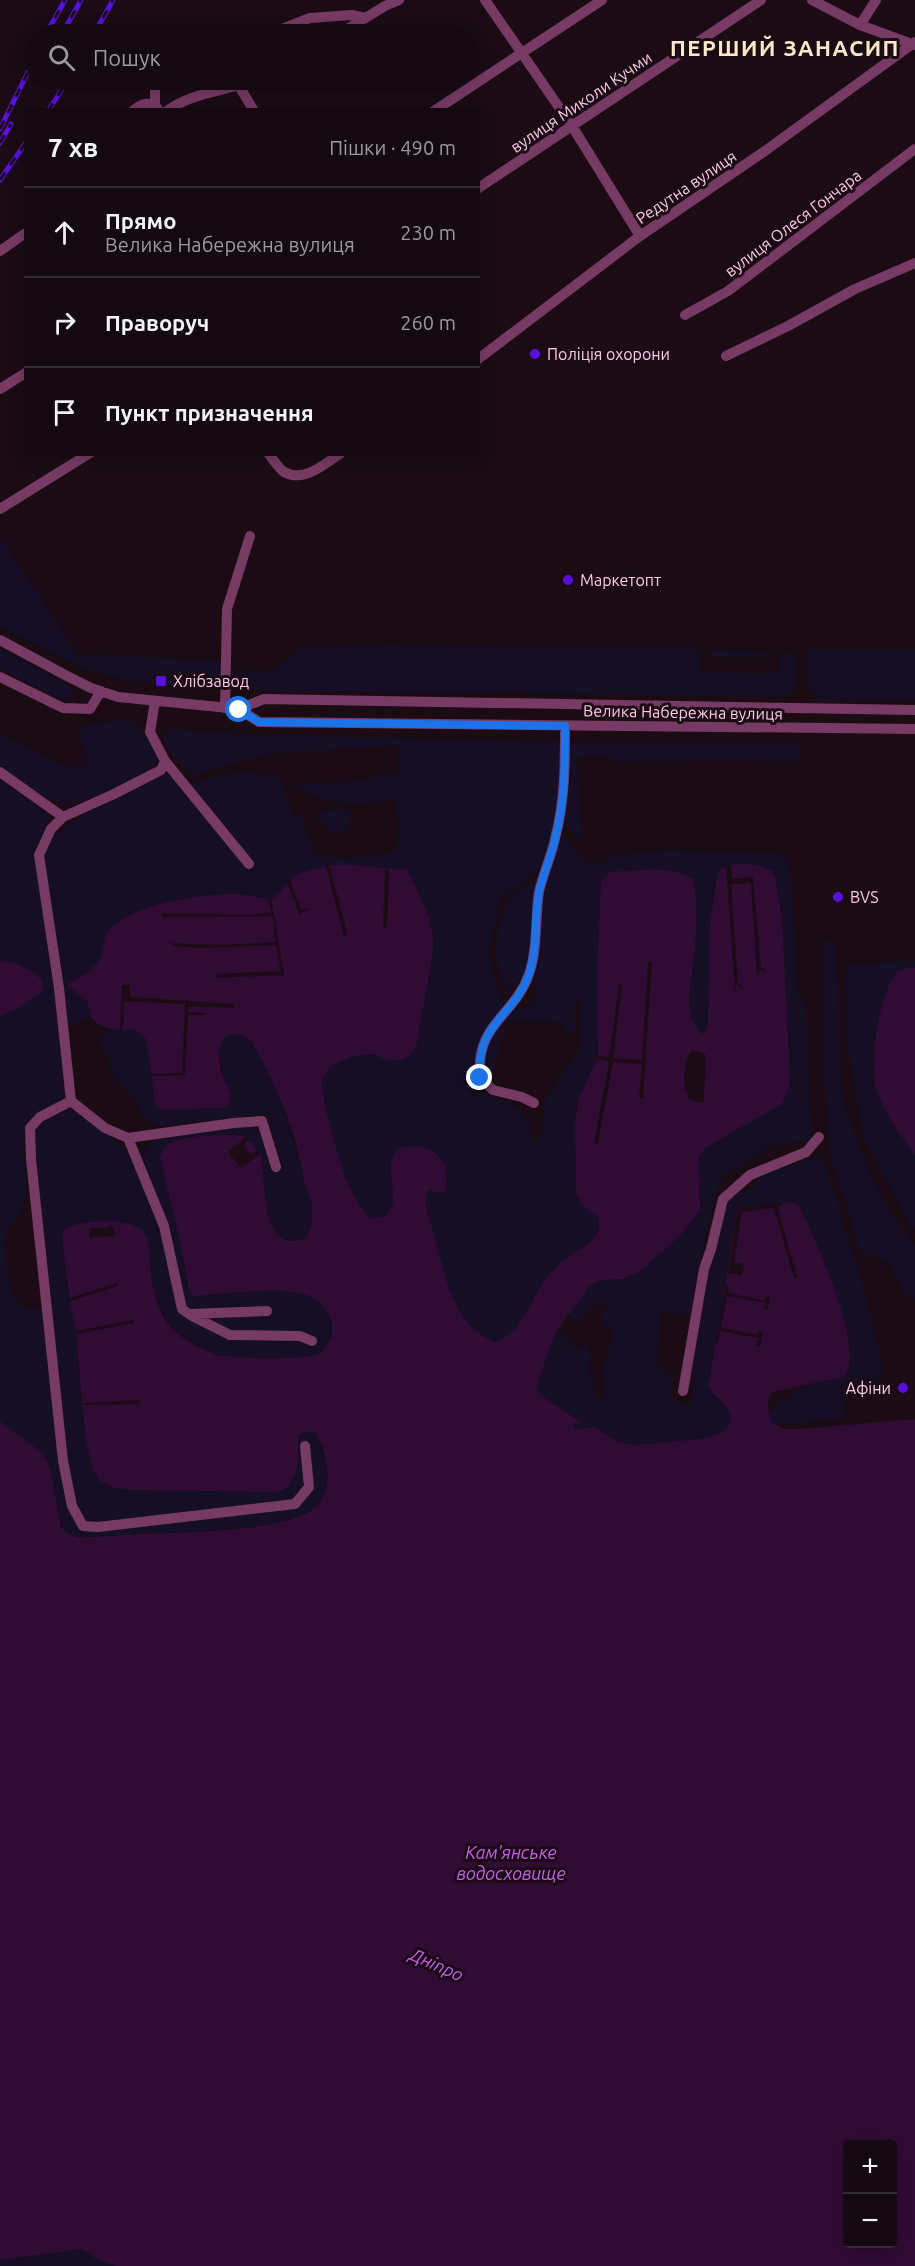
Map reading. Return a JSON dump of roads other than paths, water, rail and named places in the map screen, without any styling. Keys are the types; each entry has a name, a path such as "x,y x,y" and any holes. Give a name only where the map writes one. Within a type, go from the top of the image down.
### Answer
{"street":[{"path":"356,24 399,0"},
{"path":"485,0 572,126 640,236"},
{"path":"480,81 602,0"},
{"name":"вулиця Миколи Кучми","path":"480,187 760,0"},
{"path":"812,0 860,25 914,43"},
{"path":"860,25 876,0"},
{"path":"295,24 310,18 351,15 366,18"},
{"name":"Редутна вулиця","path":"480,356 640,236 765,151 914,43"},
{"path":"136,108 141,104 157,108 156,90"},
{"path":"171,108 199,96 224,90"},
{"path":"242,90 252,108"},
{"path":"439,108 466,90"},
{"name":"вулиця Олеся Гончара","path":"686,315 728,291 915,149"},
{"path":"0,251 24,234"},
{"path":"726,356 788,326 855,289 915,263"},
{"path":"0,389 24,374"},
{"path":"0,509 85,456"},
{"path":"270,456 282,471 298,476 319,468 337,456"},
{"path":"225,708 227,609 250,536"},
{"name":"Велика Набережна вулиця","path":"0,640 67,676 118,697 239,710 259,722 915,729"},
{"path":"0,677 63,708 90,709 101,691"},
{"name":"Велика Набережна вулиця","path":"239,710 264,699 915,710"},
{"path":"156,701 150,732 165,761 249,864"},
{"path":"534,1103 522,1097 493,1090 480,1078 479,1063 483,1044 496,1021 521,992 530,973 539,891 555,839 565,788 565,726"},
{"path":"165,761 160,770 63,817 51,830 39,855 59,988 71,1101 105,1128 128,1138 234,1123 262,1122 276,1167"},
{"path":"0,772 63,817"},
{"path":"71,1101 40,1117 30,1128 31,1158 63,1461 72,1506 83,1526 98,1527 295,1504 309,1487 305,1446"},
{"path":"683,1391 704,1269 723,1198 750,1175 806,1152 819,1137"},
{"path":"128,1138 164,1226 182,1308 230,1335 300,1336 312,1341"},
{"path":"189,1314 267,1311"}],"water":[{"name":"Кам'янське водосховище","path":"744,864 772,871 775,877 782,918 790,1076 788,1091 782,1104 705,1148 699,1156 700,1211 679,1237 638,1273 623,1279 601,1280 590,1286 555,1333 536,1389 581,1423 573,1424 574,1429 596,1427 618,1442 636,1445 708,1438 726,1430 730,1421 729,1413 726,1406 710,1390 708,1384 737,1211 743,1208 791,1202 797,1204 802,1212 828,1270 845,1323 849,1346 849,1365 843,1377 773,1392 768,1403 772,1423 785,1429 800,1429 915,1419 915,2266 115,2266 96,2259 89,2252 81,2249 0,2260 0,1421 44,1454 50,1469 61,1527 76,1537 202,1532 278,1523 298,1517 313,1509 324,1496 327,1479 327,1467 320,1440 315,1433 305,1432 298,1436 298,1463 291,1482 286,1488 274,1492 129,1490 111,1487 101,1481 93,1471 85,1436 76,1331 69,1298 62,1238 64,1229 90,1222 112,1221 131,1224 143,1231 148,1242 155,1294 165,1320 185,1339 213,1353 254,1358 311,1356 318,1354 326,1347 331,1338 332,1323 323,1306 307,1295 276,1291 192,1296 189,1289 160,1158 162,1151 170,1143 197,1136 247,1136 260,1155 265,1197 272,1227 280,1237 291,1241 306,1238 312,1225 312,1203 304,1180 295,1139 285,1110 252,1042 241,1034 228,1035 223,1039 219,1050 220,1069 231,1094 229,1105 226,1108 161,1110 155,1104 145,1038 134,1029 111,1029 96,1023 91,1017 87,1001 68,986 98,962 106,934 111,928 122,919 137,912 171,901 206,895 237,894 273,899 297,874 329,865 408,870 428,915 433,934 433,952 417,1043 410,1054 399,1060 389,1060 372,1054 361,1055 343,1060 333,1066 325,1073 322,1081 324,1102 346,1179 357,1200 371,1218 382,1217 392,1207 391,1163 397,1149 412,1146 427,1149 434,1152 444,1163 446,1191 441,1193 428,1190 425,1198 445,1277 455,1303 470,1325 494,1342 512,1332 540,1287 557,1266 589,1242 599,1229 598,1217 581,1205 576,1191 575,1122 579,1097 598,1056 597,973 601,881 610,872 642,870 664,870 693,879 697,923 690,1005 695,1026 702,1034 707,1029 708,1020 710,922 718,872 723,868","holes":["690,1052 705,1054 704,1101 699,1103 690,1100 687,1094 684,1082 685,1070"]},
{"path":"0,960 18,964 34,973 43,981 43,990 22,1007 0,1016"},
{"path":"915,968 915,1155 880,1100 874,1064 877,1029 885,995 898,970"}],"railway":[{"path":"52,24 65,0"},
{"path":"68,24 81,0"},
{"path":"100,24 113,0"},
{"path":"0,129 24,80"},
{"path":"50,108 62,90"},
{"path":"0,143 11,124"},
{"path":"0,180 24,145"}],"place":[{"name":"Поліція охорони","path":"535,354"},
{"name":"Маркетопт","path":"568,580"},
{"name":"Хлібзавод","path":"161,681"},
{"name":"BVS","path":"838,897"},
{"name":"Афіни","path":"903,1388"}],"district":[{"name":"ПЕРШИЙ ЗАНАСИП","path":"785,47"}],"water label":[{"name":"Дніпро","path":"437,1964"}]}
